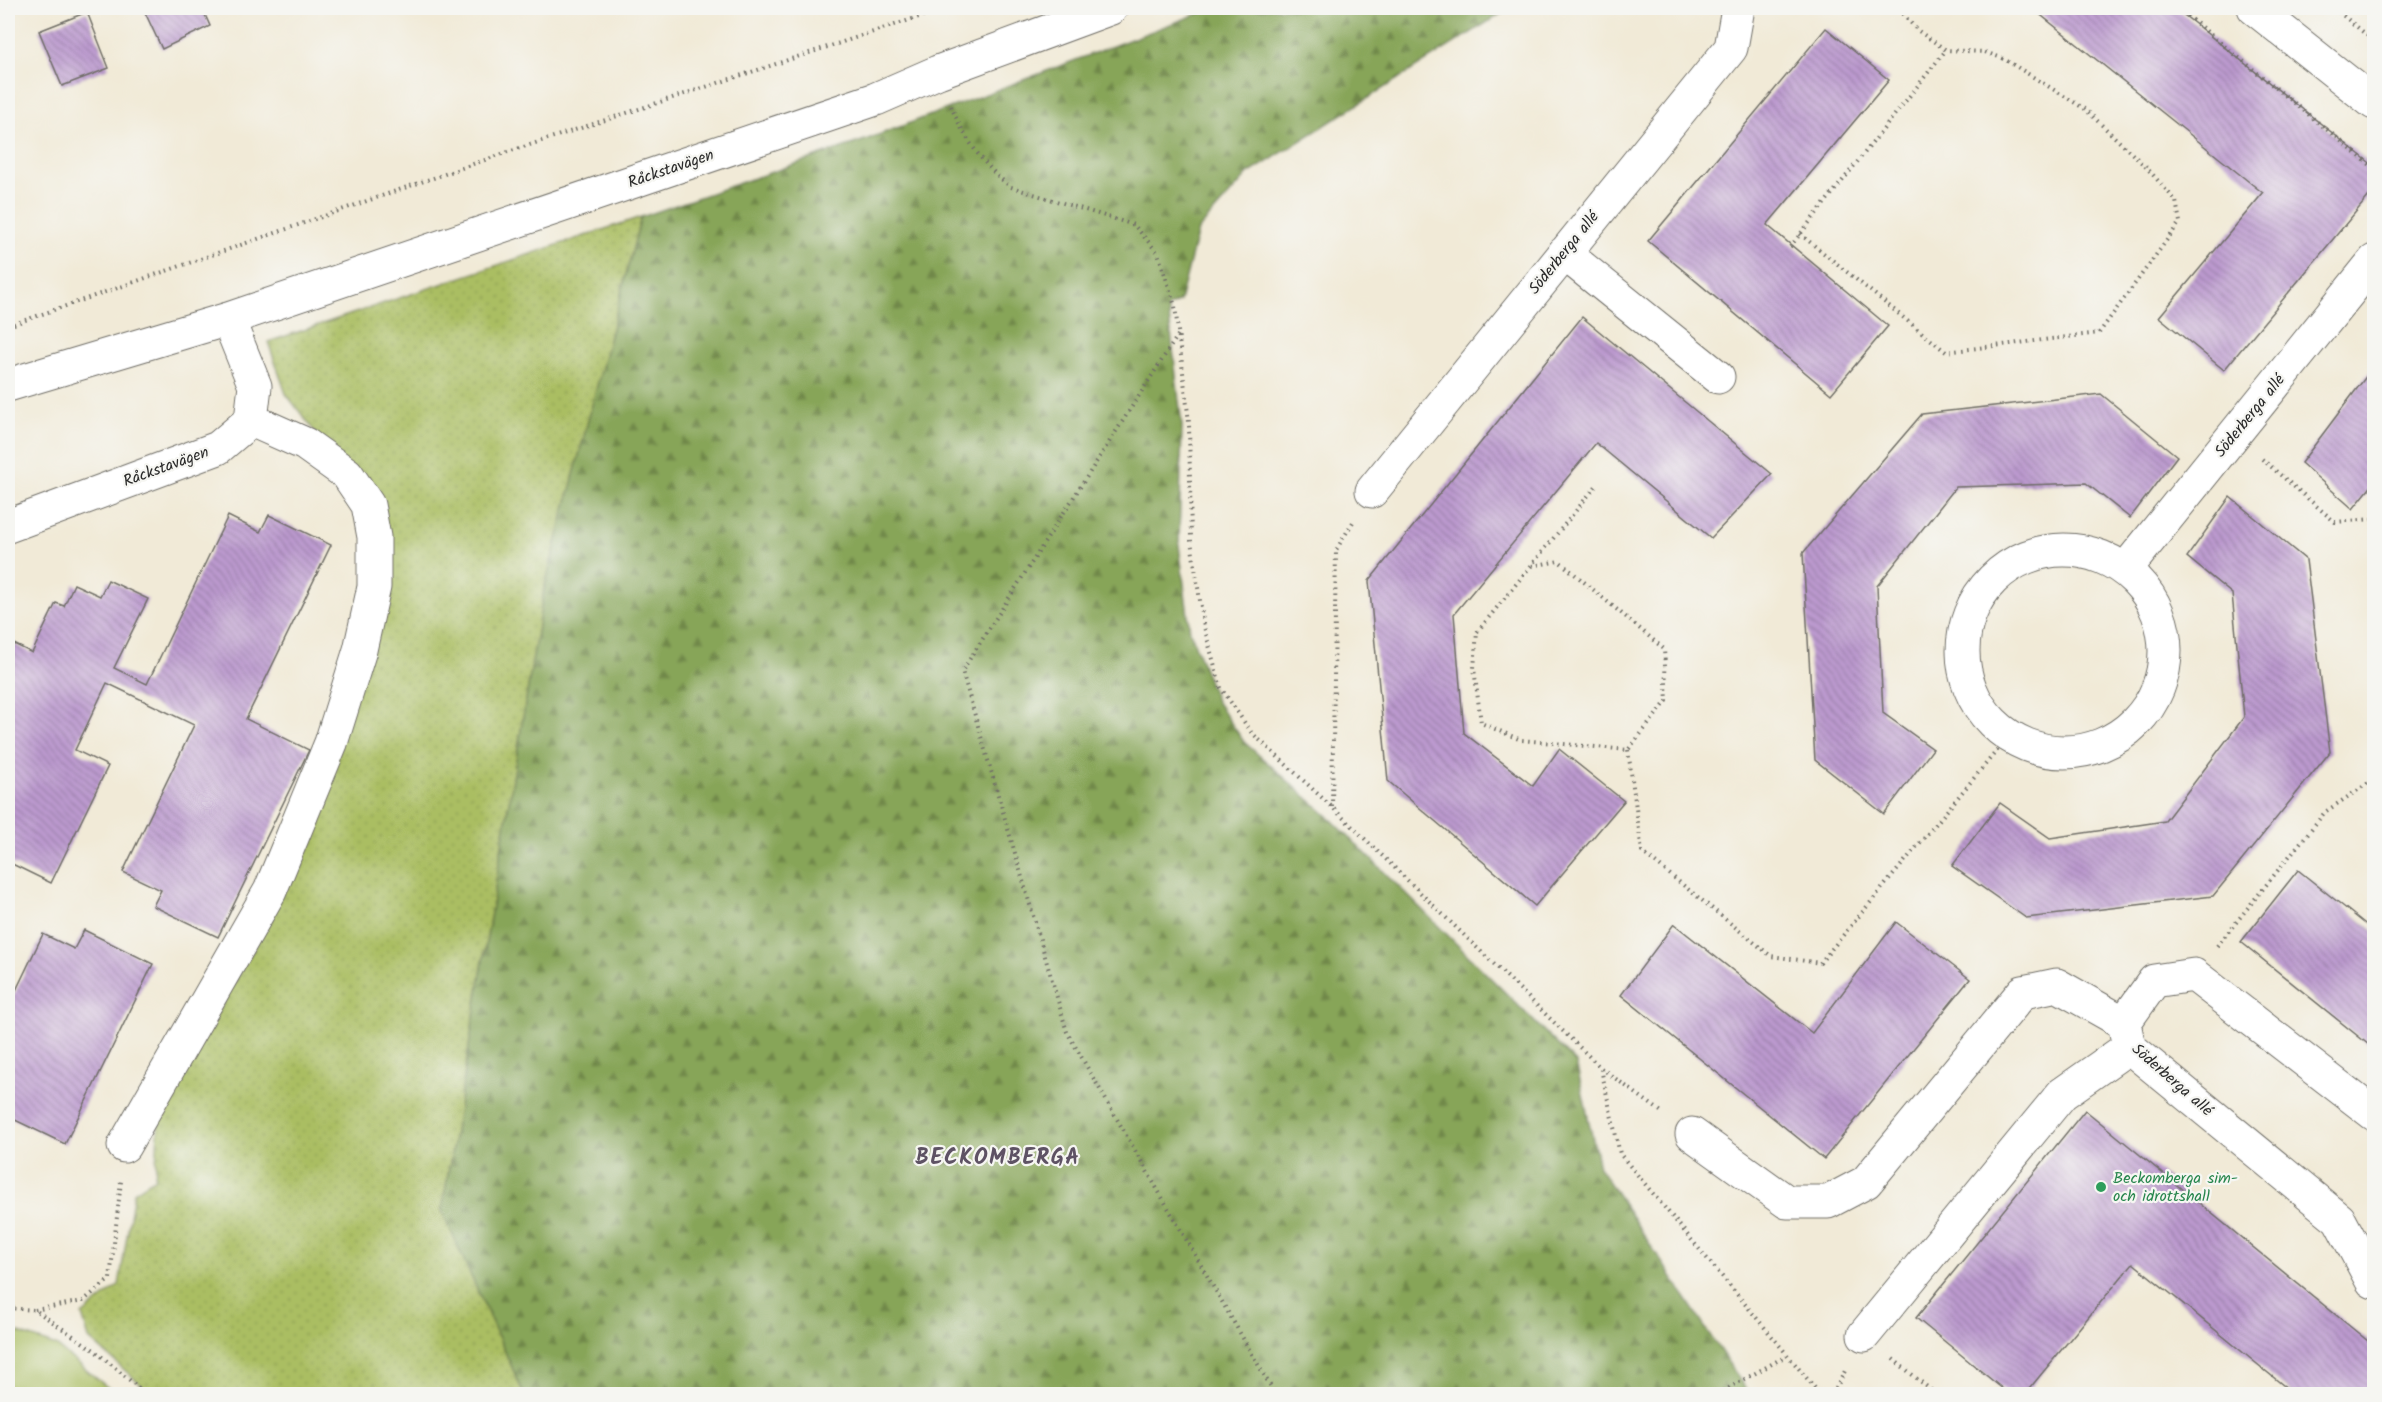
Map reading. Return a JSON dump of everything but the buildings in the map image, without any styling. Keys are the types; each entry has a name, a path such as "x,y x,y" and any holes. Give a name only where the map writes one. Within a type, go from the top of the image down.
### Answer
{"street":[{"name":"Råckstavägen","path":"8,385 228,319 876,99 938,72 1111,8"},
{"name":"Söderberga allé","path":"1372,491 1731,48 1738,8"},
{"path":"2254,8 2374,103"},
{"path":"1564,253 1719,377"},
{"name":"Söderberga allé","path":"2125,570 2374,261"},
{"path":"124,1146 270,891 332,743 360,650 374,587 374,537 368,505 347,474 305,444 251,420 255,387 228,319"},
{"name":"Råckstavägen","path":"8,526 219,448 251,420"},
{"path":"2065,550 2096,555 2125,570 2149,595 2163,627 2166,662 2156,695 2137,723 2109,743 2075,753 2041,750 2008,736 1985,714 1969,686 1963,654 1967,622 1981,593 2004,570 2032,555 2043,553 2065,550"},
{"name":"Söderberga allé","path":"2194,975 2154,981 2126,1035 2339,1219 2374,1286"},
{"path":"2194,975 2374,1114"},
{"path":"1692,1134 1787,1202 1828,1202 1866,1182 2023,992 2057,985 2126,1035 2062,1094 1864,1335"}],"path":[{"path":"8,327 502,154 946,8"},
{"path":"1800,234 1946,352 2099,333 2180,222 2176,201 2146,167 2085,109 2004,59 1985,52 1946,50 1917,30 1898,8"},
{"path":"2178,8 2374,168"},
{"path":"2334,8 2374,41"},
{"path":"1790,247 1946,50"},
{"path":"938,72 960,128 996,176 1011,187 1134,225 1158,253 1175,306 1189,422 1191,541 1204,627 1221,688 1251,732 1332,807 1601,1068 1692,1134"},
{"path":"1178,335 962,671 1067,1032 1275,1395"},
{"path":"2234,436 2336,522 2374,519"},
{"path":"1596,486 1477,632 1474,668 1481,723 1521,740 1628,750"},
{"path":"1332,807 1336,550 1372,491"},
{"path":"1532,566 1559,561 1664,649 1667,701 1628,750 1642,852 1771,956 1820,963 2008,736"},
{"path":"2194,975 2325,812 2367,784 2374,782"},
{"path":"1601,1068 1620,1154 1820,1395"},
{"path":"8,1308 35,1310 83,1301 110,1279 124,1146"},
{"path":"35,1310 94,1350 146,1395"},
{"path":"1864,1335 1936,1395"},
{"path":"1718,1395 1786,1356"}],"green space":[{"path":"1213,8 1510,8 1248,174 1198,230 1180,301 1168,307 1182,426 1179,545 1190,631 1216,701 1244,742 1328,816 1576,1063 1599,1167 1749,1394 524,1394 442,1211 544,590 641,217 865,140"},
{"path":"641,217 544,590 442,1211 524,1394 152,1394 89,1339 82,1315 119,1285 134,1192 155,1178 159,1117 276,908 384,516 286,394 268,342"},
{"path":"8,1329 56,1346 116,1394 8,1394"}],"place":[{"name":"Beckomberga sim- och idrottshall","path":"2101,1187"}],"district":[{"name":"BECKOMBERGA","path":"998,1158"}]}
